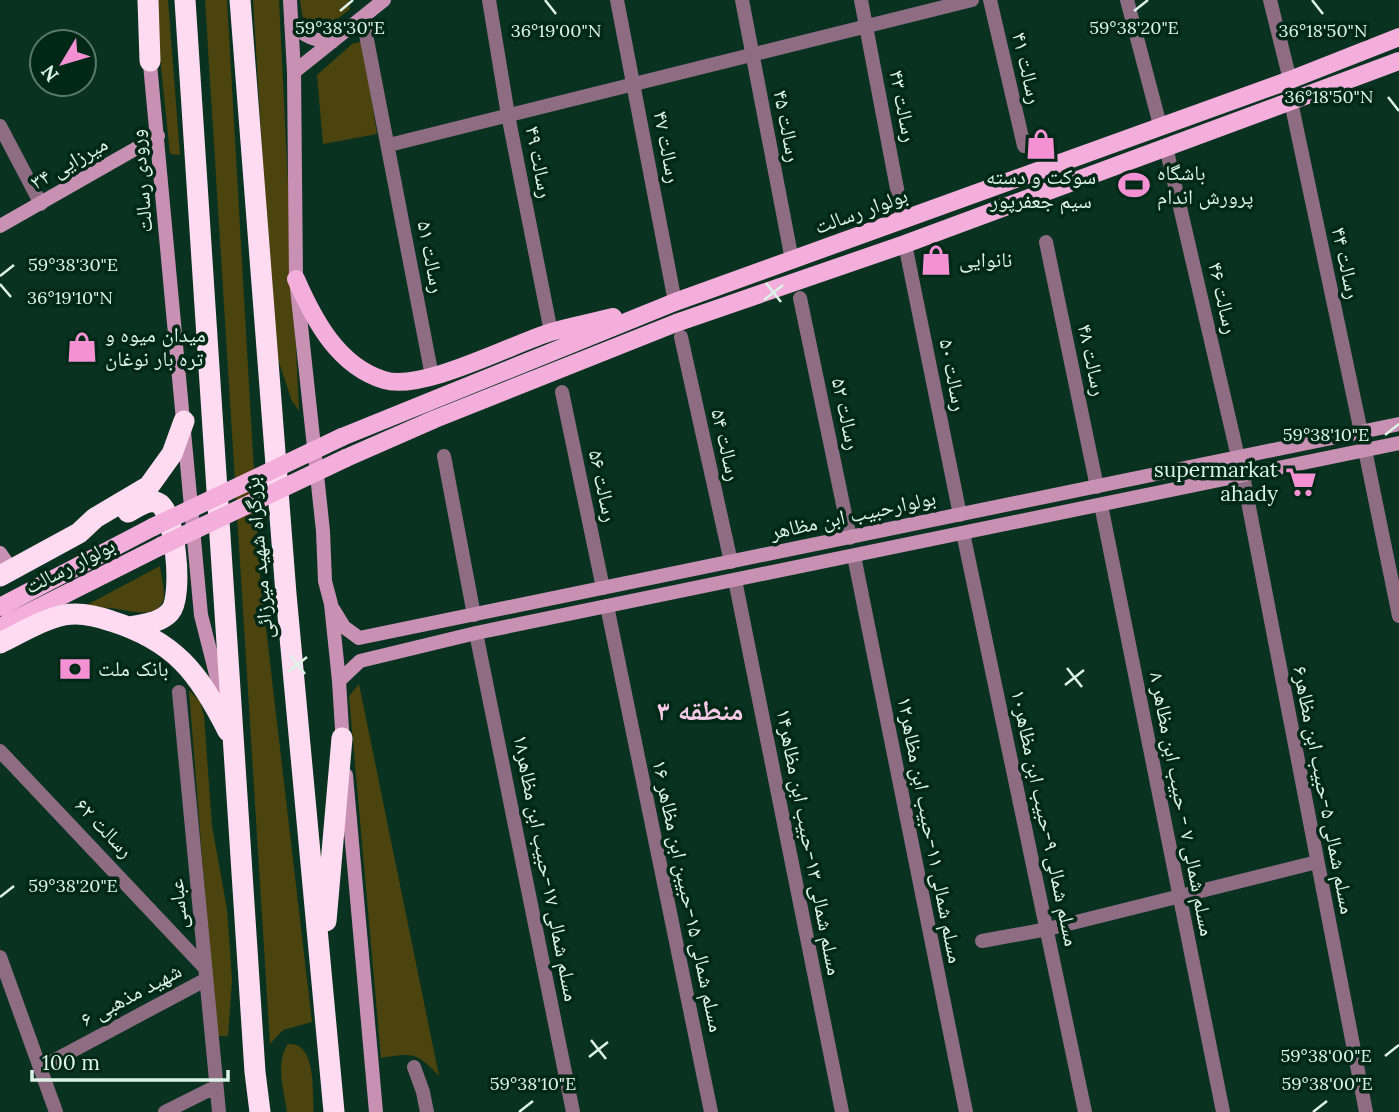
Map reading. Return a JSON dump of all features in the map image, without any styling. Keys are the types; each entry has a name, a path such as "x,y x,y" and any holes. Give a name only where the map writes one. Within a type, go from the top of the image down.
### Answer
{"highway":[{"path":"148,0 150,61"},
{"name":"بزرگراه شهید میرزائی","path":"185,0 225,584 232,738 260,1112"},
{"name":"بزرگراه شهید میرزائی","path":"240,0 286,594 334,1112"},
{"path":"79,533 95,518 149,486 172,454 184,421"},
{"path":"4,566 99,527 147,502 157,502 165,509 179,567 177,596 173,610 162,620 130,627"},
{"path":"0,643 45,621 67,614 96,616 130,627 160,642 187,664 209,693 232,738"},
{"path":"321,982 342,738"}],"main road":[{"name":"بولوار رسالت","path":"0,607 153,527 342,437 675,302 1290,80 1399,37"},
{"path":"905,244 1399,61"},
{"path":"1043,169 1049,191"},
{"name":"بولوار رسالت","path":"0,627 161,546 435,419 676,323 905,244"},
{"path":"296,279 321,330 362,370 385,381 403,382 432,376 551,332 675,302"}],"street":[{"name":"ورودی رسالت","path":"140,0 158,136 201,615 232,738"},
{"path":"289,0 295,72 296,279 323,531 325,581 331,604 339,681 376,1112"},
{"path":"295,72 384,0"},
{"name":"رسالت ۴۹","path":"489,0 508,115 551,332"},
{"name":"رسالت ۴۷","path":"617,0 675,302"},
{"name":"رسالت ۴۵","path":"742,0 792,260"},
{"name":"رسالت ۴۳","path":"861,0 903,220"},
{"path":"389,145 972,0"},
{"name":"رسالت ۴۱","path":"990,0 1024,146"},
{"path":"1127,0 1160,125"},
{"path":"1270,0 1290,80"},
{"name":"رسالت ۵۱","path":"363,19 432,376"},
{"path":"291,23 304,35 318,41 332,42"},
{"name":"رسالت ۴۴","path":"1291,102 1361,432"},
{"path":"0,126 41,204"},
{"name":"میرزایی ۳۴","path":"0,226 158,136"},
{"name":"رسالت ۴۶","path":"1166,147 1238,457"},
{"name":"رسالت ۴۸","path":"1046,242 1097,487"},
{"name":"رسالت ۵۰","path":"905,244 960,515"},
{"name":"رسالت ۵۲","path":"800,299 850,538"},
{"name":"رسالت ۵۴","path":"681,337 731,562"},
{"name":"رسالت ۵۶","path":"562,392 603,588"},
{"name":"بولوارحبیب ابن مظاهر","path":"359,638 1399,424"},
{"name":"بولوارحبیب ابن مظاهر","path":"360,661 477,633 1399,443"},
{"path":"1365,450 1399,616"},
{"path":"444,456 474,615"},
{"path":"1238,457 1242,475"},
{"name":"مسلم شمالی ۵-حبیب ابن مظاهر۶","path":"1242,475 1366,1112"},
{"name":"مسلم شمالی ۷ - حبیب ابن مظاهر ۸","path":"1101,505 1223,1112"},
{"name":"مسلم شمالی ۹-حبیب ابن مظاهر۱۰","path":"963,533 1048,929 1084,1112"},
{"name":"مسلم شمالی ۱۱-حبیب ابن مظاهر۱۲","path":"854,555 966,1112"},
{"name":"مسلم شمالی ۱۳-حبیب ابن مظاهر۱۴","path":"735,580 842,1112"},
{"path":"603,588 607,606"},
{"path":"331,604 344,627 359,638 354,650 360,661 339,681"},
{"name":"مسلم شمالی ۱۵-حبیبن ابن مظاهر ۱۶","path":"607,606 710,1112"},
{"name":"مسلم شمالی ۱۷-حبیب ابن مظاهر۱۸","path":"477,633 573,1112"},
{"name":"عباسی","path":"179,692 219,1112"},
{"name":"رسالت ۶۲","path":"0,751 205,973"},
{"path":"982,941 1048,929 1317,862"},
{"path":"0,957 56,1112"},
{"name":"شهید مذهبی ۶","path":"40,1068 205,973"},
{"path":"414,1067 427,1112"},
{"path":"165,1112 215,1087"}],"shaded area":[{"path":"154,0 168,0 180,155 170,154"},
{"path":"205,0 227,0 260,577 312,1022 283,1030 270,1044"},
{"path":"253,0 279,0 299,411 292,401 274,347"},
{"path":"300,0 349,0 350,9 327,27 303,20"},
{"path":"362,41 377,134 323,144 317,75 352,44"},
{"path":"160,566 164,595 157,609 151,612 134,612 83,607"},
{"path":"359,684 439,1076 425,1062 413,1056 381,1058 349,696"},
{"path":"189,690 200,702 204,716 212,826 227,909 232,980 228,1036 216,1036"},
{"path":"288,1044 304,1051 308,1059 313,1081 314,1112 287,1112 281,1068"}],"place":[{"name":"سوکت و دسته سیم جعفرپور","path":"1041,144"},
{"name":"باشگاه پرورش اندام","path":"1134,185"},
{"name":"نانوایی","path":"936,260"},
{"name":"میدان میوه و تره بار نوغان","path":"82,347"},
{"name":"supermarkat ahady","path":"1301,482"},
{"name":"بانک ملت","path":"75,669"}],"district":[{"name":"منطقه ۳","path":"700,710"}]}
